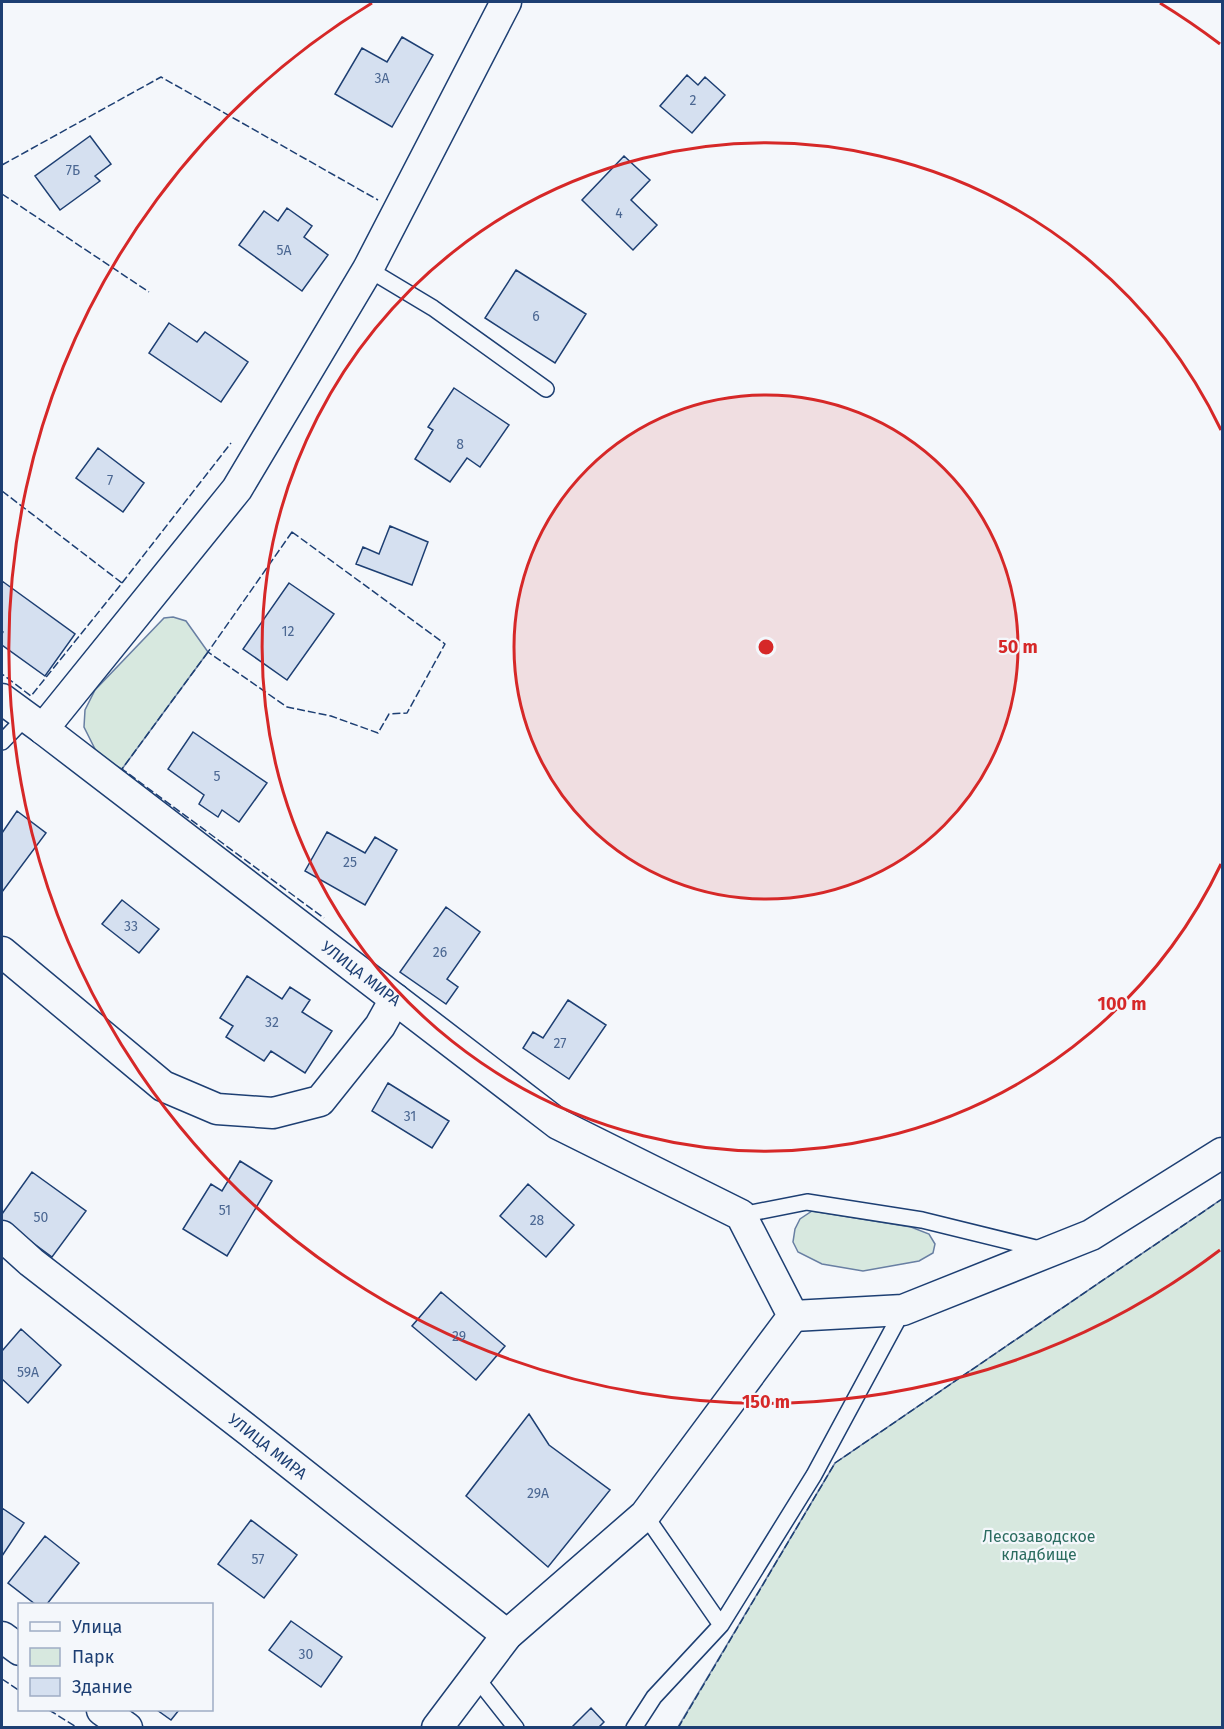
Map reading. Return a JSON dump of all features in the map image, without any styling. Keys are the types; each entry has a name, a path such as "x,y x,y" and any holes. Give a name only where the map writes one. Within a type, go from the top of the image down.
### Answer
{"street":[{"path":"34,723 237,489 368,269 506,2"},
{"name":"УЛИЦА МИРА","path":"2,699 558,1124 741,1215"},
{"path":"2,952 163,1086 217,1109 273,1113 320,1101 380,1026 395,999"},
{"path":"793,1316 903,1310 1091,1235 1222,1153"},
{"path":"741,1215 793,1316"},
{"name":"УЛИЦА МИРА","path":"2,1236 31,1262 507,1635"},
{"path":"437,1728 507,1635 645,1515 793,1316"},
{"path":"2,1637 18,1649"},
{"path":"103,1711 127,1728"}],"lane":[{"path":"368,269 433,308 546,389"},
{"path":"2,742 34,723"},
{"path":"741,1215 807,1202 922,1220 1050,1252"},
{"path":"634,1728 654,1696 721,1625 814,1475 903,1310"},
{"path":"645,1515 721,1625"},
{"path":"475,1676 516,1728"}],"green space":[{"path":"173,617 186,621 208,652 122,769 99,757 84,727 85,710 95,690 164,618"},
{"name":"Лесозаводское кладбище","path":"1222,1199 1222,1727 678,1727 835,1463"},
{"path":"812,1211 911,1227 929,1234 935,1244 933,1253 919,1261 863,1271 822,1264 798,1252 793,1242 795,1229 800,1219"}],"building":[{"path":"402,37 433,55 392,127 335,94 362,48 387,62"},
{"path":"687,75 698,85 705,77 725,95 692,133 660,106"},
{"path":"90,136 111,164 95,176 100,181 60,210 35,176"},
{"path":"624,156 650,180 631,200 657,225 633,250 582,200"},
{"path":"287,208 312,226 304,237 328,255 302,291 239,245 264,211 278,221"},
{"path":"516,270 586,314 555,363 485,318"},
{"path":"169,323 197,342 205,332 248,362 221,402 149,353"},
{"path":"454,388 509,425 480,467 467,458 450,482 415,459 433,430 428,427"},
{"path":"98,448 144,483 123,512 76,478"},
{"path":"390,526 428,542 412,585 356,564 363,547 379,554"},
{"path":"2,581 75,634 45,676 2,645"},
{"path":"289,583 334,614 287,680 243,649"},
{"path":"193,732 267,783 239,822 222,810 218,817 199,804 204,795 168,769"},
{"path":"17,811 46,833 2,892 2,833"},
{"path":"327,832 365,853 375,837 397,850 365,905 305,871"},
{"path":"122,900 159,929 139,953 102,924"},
{"path":"446,907 480,932 447,979 458,987 446,1004 400,972"},
{"path":"247,976 282,999 290,987 310,1000 302,1012 332,1031 305,1073 271,1051 264,1061 226,1037 233,1026 220,1018"},
{"path":"568,1000 606,1025 569,1079 523,1048 533,1032 543,1038"},
{"path":"388,1083 449,1121 432,1148 372,1111"},
{"path":"240,1161 272,1181 227,1256 183,1229 211,1184 222,1191"},
{"path":"32,1172 86,1211 52,1257 2,1220 2,1214"},
{"path":"528,1184 574,1225 546,1257 500,1216"},
{"path":"441,1292 505,1346 476,1380 412,1326"},
{"path":"21,1329 61,1365 28,1403 2,1379 2,1351"},
{"path":"529,1414 549,1445 610,1490 548,1567 466,1496"},
{"path":"2,1508 24,1523 2,1556"},
{"path":"251,1520 297,1555 264,1598 218,1564"},
{"path":"45,1536 79,1563 48,1603 34,1603 8,1583"},
{"path":"291,1621 342,1657 321,1687 269,1650"},
{"path":"591,1708 604,1722 598,1728 571,1728"},
{"path":"158,1711 178,1711 171,1720"}],"fence":[{"path":"2,165 161,77 378,200"},
{"path":"2,194 149,292"},
{"path":"122,583 231,443"},
{"path":"2,491 122,583 31,696 2,674"},
{"path":"292,532 445,644 407,713 389,714 378,733 331,716 287,707 208,652 292,532"},
{"path":"208,652 122,769 324,918"},
{"path":"678,1728 835,1463 1222,1199"},
{"path":"2,1679 18,1690"},
{"path":"51,1711 78,1728"}]}
